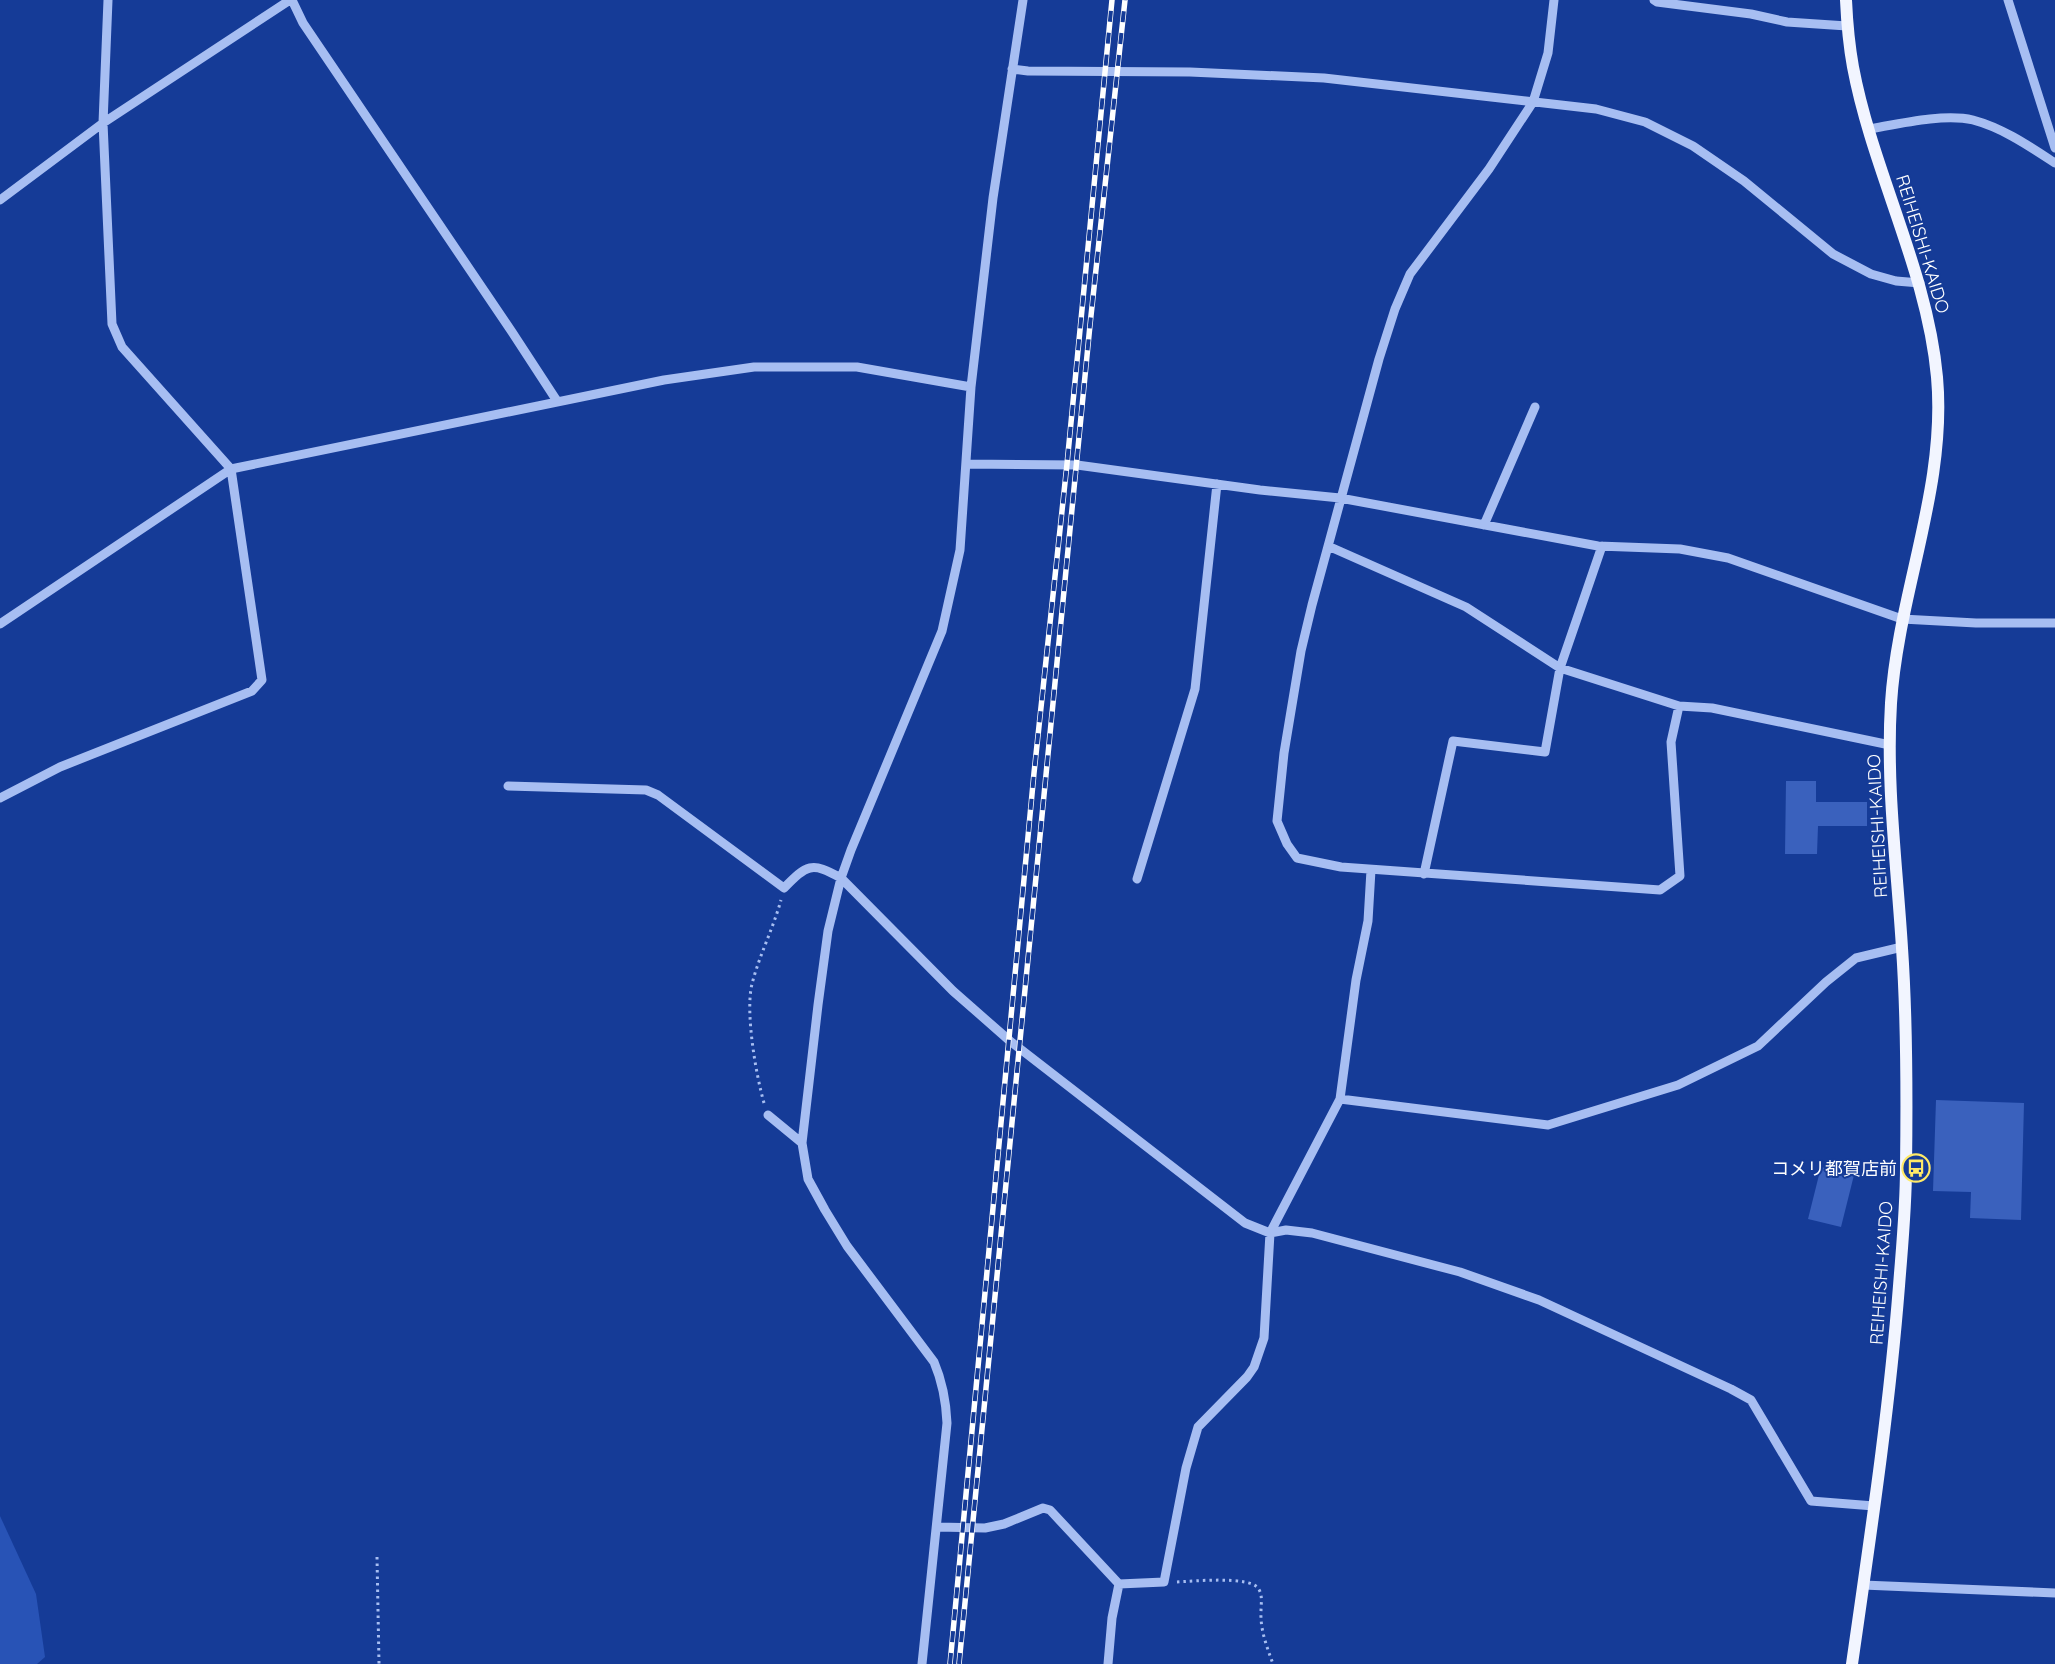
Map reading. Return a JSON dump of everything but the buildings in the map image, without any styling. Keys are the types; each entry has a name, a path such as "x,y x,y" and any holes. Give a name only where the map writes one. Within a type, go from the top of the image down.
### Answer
{"main road":[{"name":"REIHEISHI-KAIDO","path":"1846,0 1847,26 1853,68 1869,129 1920,283 1931,332 1937,379 1938,422 1936,463 1902,619 1892,702 1890,745 1894,842 1905,997 1906,1174 1894,1350 1888,1405 1852,1664"}],"street":[{"path":"0,798 60,767 252,691 262,680 231,469 122,348 112,324 103,123 108,0"},
{"path":"0,200 103,123 291,0 303,24 557,401"},
{"path":"922,1664 947,1423 946,1398 942,1380 934,1362 848,1246 825,1210 808,1179 802,1143 828,931 841,878 942,631 960,550 971,387 993,198 1023,0"},
{"path":"1554,0 1548,53 1533,102 1489,169 1410,274 1395,309 1340,498 1301,652 1284,753 1277,821 1287,844 1296,858 1341,867 1660,890 1680,876 1671,742 1679,706"},
{"path":"1654,0 1657,2 1752,14 1787,22 1847,26"},
{"path":"2008,0 2055,148"},
{"path":"1012,69 1028,71 1190,72 1324,78 1596,109 1645,122 1693,146 1744,181 1833,254 1871,274 1896,281 1920,283"},
{"path":"1869,129 1932,118 1972,120 2016,138 2055,163"},
{"path":"0,624 231,469 664,380 754,367 857,367 971,387"},
{"path":"1484,525 1535,407"},
{"path":"966,464 1035,466 1054,464 1090,467 1340,498 1602,546 1680,549 1728,558 1902,619 1976,623 2055,623"},
{"path":"1137,879 1195,689 1217,484"},
{"path":"1328,546 1466,607 1560,668 1679,706 1712,708 1890,745"},
{"path":"1424,874 1453,742 1545,752 1560,668 1602,546"},
{"path":"508,786 646,790 658,794 784,888 800,872 810,867 830,871 841,878 953,991 1010,1041 1245,1223 1270,1233 1286,1230 1312,1233 1460,1272 1539,1300 1713,1380 1751,1400 1811,1500 1874,1506"},
{"path":"937,1527 985,1528 1004,1524 1043,1508 1050,1510 1120,1584 1164,1582 1186,1468 1198,1427 1247,1377 1254,1367 1266,1323 1270,1233 1340,1099 1356,980 1368,921 1371,870"},
{"path":"1340,1099 1548,1125 1678,1085 1758,1046 1826,982 1856,958 1902,947"},
{"path":"768,1114 802,1143"},
{"path":"1108,1664 1112,1618 1120,1584"},
{"path":"1863,1585 2055,1592"}],"path":[{"path":"768,1114 754,1056 750,1010 751,987 784,888"},
{"path":"378,1557 379,1664"},
{"path":"1164,1582 1233,1581 1249,1582 1257,1587 1261,1596 1260,1614 1264,1640 1273,1664"}],"shaded area":[{"path":"0,1516 36,1594 45,1657 37,1664 0,1664"}],"railway":[{"path":"950,1664 1034,773 1067,464 1112,0"},
{"path":"959,1664 1090,325 1125,0"}],"place":[{"name":"コメリ都賀店前","path":"1916,1168"}]}
